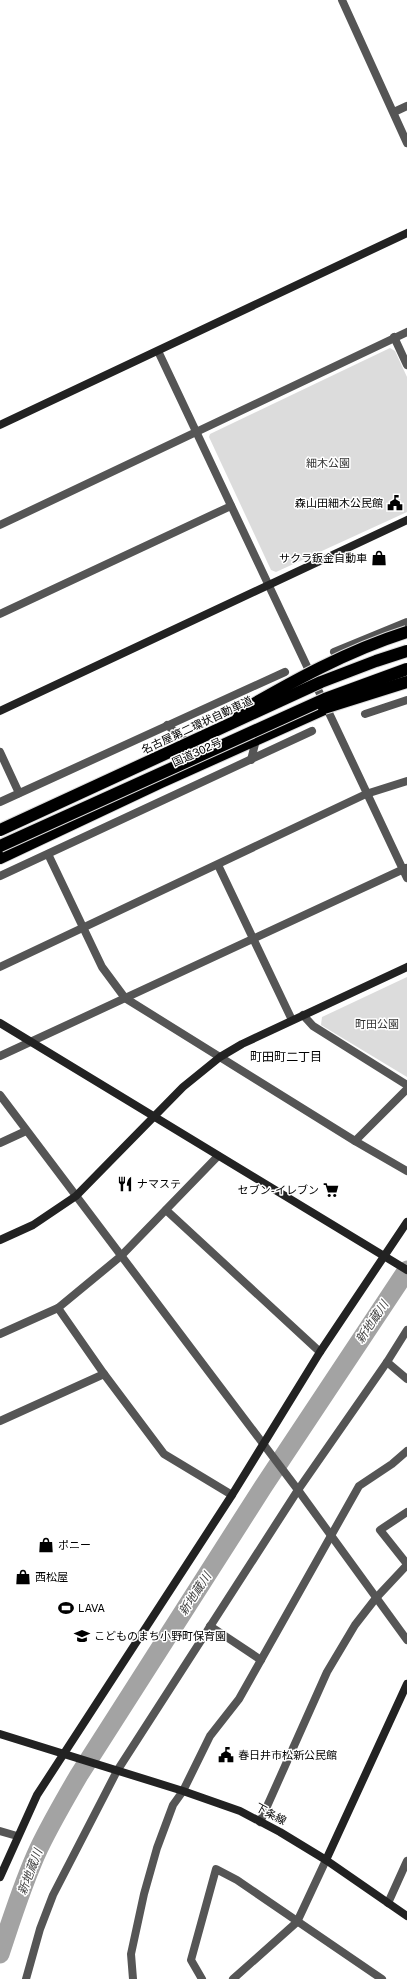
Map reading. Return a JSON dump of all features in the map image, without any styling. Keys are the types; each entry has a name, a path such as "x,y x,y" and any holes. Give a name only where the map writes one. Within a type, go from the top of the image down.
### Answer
{"highway":[{"path":"169,752 315,669 376,642 407,632"},
{"name":"名古屋第二環状自動車道","path":"0,830 321,682 407,651"},
{"path":"0,846 175,765 325,699 407,669"},
{"name":"国道302号","path":"0,858 209,760 327,708 407,677"},
{"path":"175,765 331,705 407,682"}],"street":[{"path":"342,0 407,143"},
{"path":"394,112 407,106"},
{"path":"0,425 407,233"},
{"path":"0,525 407,332"},
{"path":"394,338 407,365"},
{"path":"158,351 327,708 366,794 405,868 407,878"},
{"path":"0,614 231,506"},
{"path":"0,711 407,520"},
{"path":"334,652 407,622"},
{"path":"0,802 284,672"},
{"path":"365,714 407,700"},
{"path":"167,725 209,760"},
{"path":"0,876 312,731"},
{"path":"251,760 256,740"},
{"path":"0,752 19,793"},
{"path":"0,967 366,794 407,781"},
{"path":"48,854 102,967 125,998 407,1171"},
{"path":"218,865 292,1020"},
{"path":"0,1056 405,868"},
{"path":"0,1240 33,1225 76,1196 183,1087 220,1057 242,1044 407,967"},
{"path":"303,1015 313,1026 407,1085"},
{"path":"0,1023 407,1270"},
{"path":"355,1140 407,1089"},
{"path":"0,1095 298,1490 407,1640"},
{"path":"0,1142 26,1131"},
{"path":"0,1334 58,1308 121,1256 218,1156"},
{"path":"166,1210 320,1352"},
{"path":"0,1877 37,1795 232,1495 266,1448 320,1352 407,1222"},
{"path":"58,1308 104,1374 164,1454 232,1495"},
{"path":"26,1979 40,1929 53,1895 117,1771 298,1490 387,1362 407,1330"},
{"path":"387,1362 407,1379"},
{"path":"0,1421 104,1374"},
{"path":"133,1979 131,1954 144,1894 157,1848 173,1805 183,1791 210,1736 239,1699 359,1486 392,1464 407,1451"},
{"path":"260,1822 327,1672 355,1625 376,1598 407,1564 380,1530 407,1512"},
{"path":"210,1626 260,1660"},
{"path":"232,1979 297,1922 407,1684"},
{"path":"0,1734 63,1754"},
{"name":"下条線","path":"63,1754 183,1791 240,1811 280,1832 326,1860 407,1916"},
{"path":"0,1831 18,1836"},
{"path":"388,1903 407,1861"},
{"path":"202,1979 191,1960 216,1870 237,1880 382,1979"}],"green space":[{"name":"細木公園","path":"390,348 395,351 407,377 407,512 276,572 271,570 209,437 210,434"},
{"name":"町田公園","path":"407,977 407,1077 321,1025 322,1017"}],"waterway":[{"name":"新地蔵川","path":"0,1954 33,1861 48,1829 79,1775 263,1487 407,1270"}],"place":[{"name":"森山田細木公民館","path":"395,503"},
{"name":"サクラ鈑金自動車","path":"379,558"},
{"name":"ナマステ","path":"125,1184"},
{"name":"セブン-イレブン","path":"331,1190"},
{"name":"ポニー","path":"46,1545"},
{"name":"西松屋","path":"23,1577"},
{"name":"LAVA","path":"66,1608"},
{"name":"こどものまち小野町保育園","path":"82,1636"},
{"name":"春日井市松新公民館","path":"226,1755"}],"district":[{"name":"町田町二丁目","path":"286,1057"}]}
